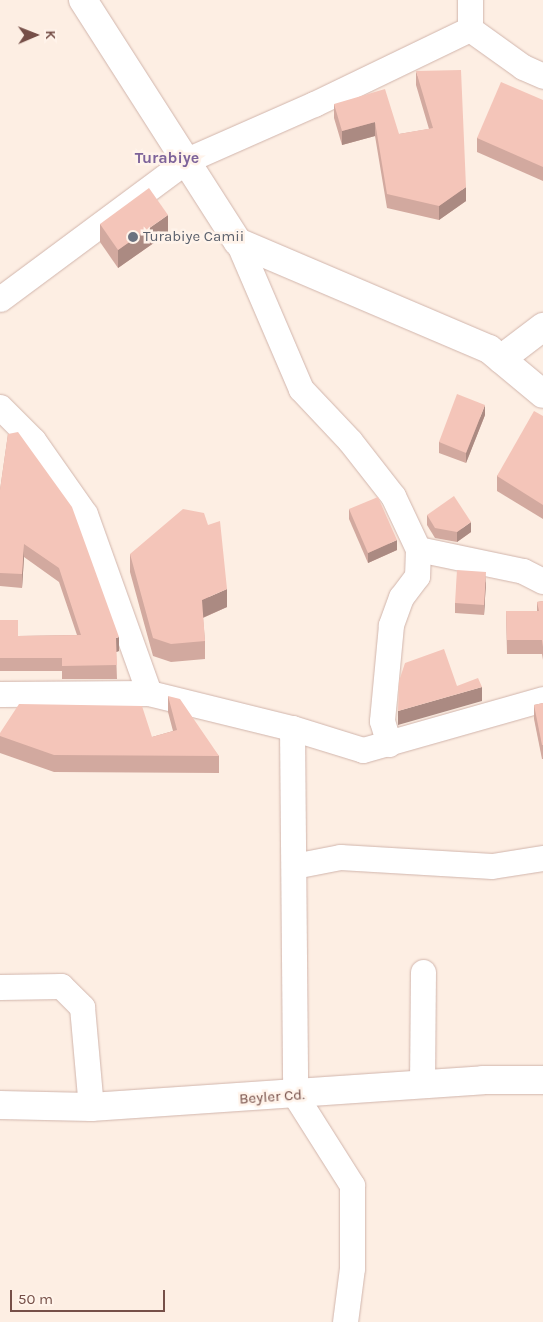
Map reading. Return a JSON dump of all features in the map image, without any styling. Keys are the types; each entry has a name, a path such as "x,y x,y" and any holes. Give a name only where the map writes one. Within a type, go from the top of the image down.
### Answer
{"street":[{"path":"83,0 238,242 301,389 350,441 393,496 418,549 417,576 400,597 391,625 382,721 389,744"},
{"path":"470,0 470,29"},
{"path":"0,299 187,160 314,104 470,29"},
{"path":"470,29 523,68 543,76"},
{"path":"238,242 488,349 543,394"},
{"path":"501,359 543,327"},
{"path":"0,407 32,440 85,514 148,693"},
{"path":"418,549 523,571 543,580"},
{"path":"0,694 148,693 292,728 363,750 543,699"},
{"path":"292,728 295,1095 352,1185 352,1268 345,1322"},
{"path":"294,866 340,857 492,866 543,858"},
{"path":"422,1085 423,972"},
{"path":"0,987 61,986 82,1007 91,1108"},
{"name":"Beyler Cd.","path":"0,1105 91,1108 422,1085 543,1080"}],"building":[{"path":"461,70 466,187 439,206 387,194 375,122 342,131 334,104 385,89 399,134 433,128 416,71"},
{"path":"501,82 543,100 543,167 477,138"},
{"path":"149,188 168,215 118,250 100,224"},
{"path":"457,394 485,405 466,453 439,442"},
{"path":"534,411 543,416 543,505 497,476"},
{"path":"18,432 72,507 119,637 116,638 117,665 62,666 62,658 0,658 0,620 18,620 18,636 81,635 59,568 24,544 22,574 0,573 0,490 8,434"},
{"path":"454,496 471,522 457,532 435,528 427,515"},
{"path":"378,497 397,540 368,553 349,509"},
{"path":"183,509 204,513 208,525 220,521 227,589 202,600 205,641 171,644 153,638 130,554"},
{"path":"457,570 486,572 484,605 455,603"},
{"path":"543,601 543,647 542,640 507,640 506,611 539,611 537,602"},
{"path":"444,649 457,686 478,678 482,687 398,711 399,681 405,663"},
{"path":"168,696 180,699 219,756 54,755 0,736 0,733 19,704 142,706 152,737 177,730"},
{"path":"543,703 543,745 542,745 534,705"}],"place":[{"name":"Turabiye Camii","path":"133,237"}],"district":[{"name":"Turabiye","path":"167,158"}]}
